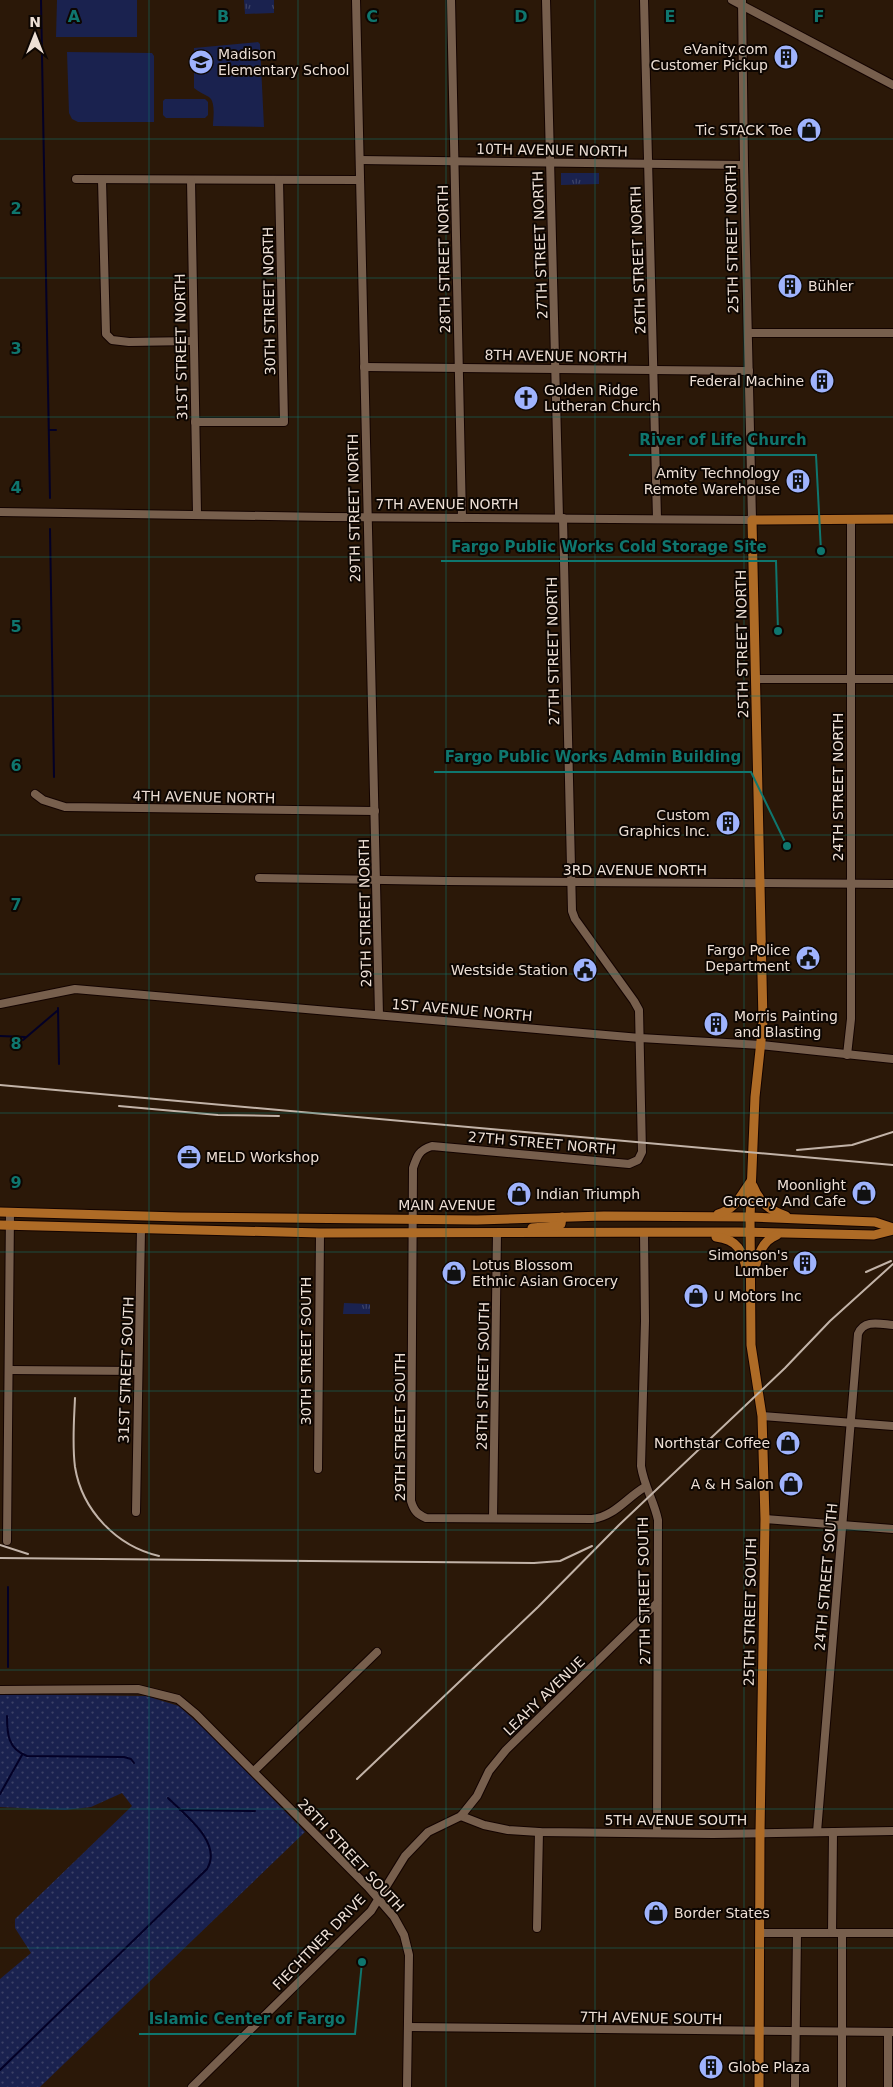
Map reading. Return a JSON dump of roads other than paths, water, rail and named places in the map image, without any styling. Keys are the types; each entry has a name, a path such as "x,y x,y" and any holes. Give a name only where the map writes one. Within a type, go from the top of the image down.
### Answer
{"main road":[{"name":"7TH AVENUE NORTH","path":"752,520 893,519"},
{"name":"25TH STREET NORTH","path":"752,520 763,1022 755,1096 753,1138"},
{"name":"25TH STREET SOUTH","path":"753,1138 750,1217 750,1344 762,1416 765,1519 760,1833 760,2087"},
{"path":"703,1217 729,1210 738,1201 751,1180"},
{"path":"751,1180 757,1196 765,1206 793,1218"},
{"name":"MAIN AVENUE","path":"5,1212 206,1217 477,1220 562,1217 750,1217 875,1222 893,1229"},
{"path":"153,1229 199,1224 206,1217"},
{"path":"484,1233 557,1226 560,1224 562,1217"},
{"name":"MAIN AVENUE","path":"5,1226 320,1233 751,1232 874,1234 893,1229"},
{"path":"681,1232 725,1238 734,1242 742,1253 751,1282"},
{"path":"751,1282 759,1254 765,1242 783,1233"}],"street":[{"name":"29TH STREET NORTH","path":"356,0 379,1015"},
{"name":"28TH STREET NORTH","path":"451,0 462,518"},
{"name":"27TH STREET NORTH","path":"413,1219 413,1168 417,1155 424,1148 432,1146 628,1164 638,1160 642,1152 639,1010 574,919 572,911 546,0"},
{"name":"26TH STREET NORTH","path":"644,0 657,519"},
{"path":"732,0 742,3 893,84"},
{"name":"25TH STREET NORTH","path":"742,3 752,520"},
{"name":"10TH AVENUE NORTH","path":"360,160 744,165"},
{"path":"76,179 360,180"},
{"path":"102,180 104,327 108,336 112,340 129,342 193,341"},
{"name":"31ST STREET NORTH","path":"191,180 197,514"},
{"name":"30TH STREET NORTH","path":"195,422 284,422 279,180"},
{"path":"748,333 893,333"},
{"name":"8TH AVENUE NORTH","path":"364,367 749,371"},
{"name":"7TH AVENUE NORTH","path":"0,512 752,520"},
{"name":"24TH STREET NORTH","path":"847,1055 850,1019 850,519"},
{"path":"756,679 893,679"},
{"name":"4TH AVENUE NORTH","path":"35,794 43,800 65,807 375,812"},
{"name":"3RD AVENUE NORTH","path":"259,878 893,884"},
{"name":"1ST AVENUE NORTH","path":"0,1004 75,989 640,1038 761,1045 893,1059"},
{"path":"5,1212 9,1370 7,1541"},
{"name":"29TH STREET SOUTH","path":"413,1219 411,1501 413,1508 418,1514 426,1518 602,1518 611,1514 645,1487"},
{"name":"31ST STREET SOUTH","path":"136,1512 141,1229"},
{"name":"27TH STREET SOUTH","path":"644,1232 645,1321 641,1466 645,1487 655,1506 658,1520 657,1833"},
{"name":"30TH STREET SOUTH","path":"318,1469 320,1233"},
{"name":"28TH STREET SOUTH","path":"493,1518 498,1233"},
{"name":"24TH STREET SOUTH","path":"817,1832 858,1334 863,1326 873,1323 893,1325"},
{"path":"9,1370 138,1371"},
{"path":"762,1416 893,1426"},
{"path":"765,1519 893,1529"},
{"name":"LEAHY AVENUE","path":"461,1816 477,1796 489,1771 506,1750 657,1603"},
{"path":"254,1771 377,1652"},
{"name":"28TH STREET SOUTH","path":"0,1690 138,1689 178,1699 196,1714 368,1887 394,1917 404,1935 409,1955 407,2087"},
{"name":"5TH AVENUE SOUTH","path":"461,1816 484,1825 508,1830 539,1832 760,1833 893,1831"},
{"name":"FIECHTNER DRIVE","path":"192,2087 371,1910 405,1856 428,1832 461,1816"},
{"path":"537,1928 539,1832"},
{"path":"832,1933 833,1832"},
{"path":"760,1933 893,1933"},
{"path":"795,2087 797,1933"},
{"path":"842,1933 842,2087"},
{"name":"7TH AVENUE SOUTH","path":"408,2028 891,2032"},
{"path":"888,2087 891,2032"}],"waterway":[{"path":"41,0 50,498"},
{"path":"49,430 56,430"},
{"path":"50,529 54,777"},
{"path":"58,1008 59,1064"},
{"path":"23,1040 57,1011"},
{"path":"0,1036 25,1037"},
{"path":"8,1587 8,1667"},
{"path":"7,1716 8,1735 12,1745 27,1756 124,1757 131,1759 134,1763"},
{"path":"0,1794 22,1755"},
{"path":"0,2070 207,1869 211,1859 210,1849 206,1840 192,1821 168,1798"},
{"path":"180,1810 255,1811"}],"railway":[{"path":"0,1085 893,1165"},
{"path":"119,1106 218,1115 279,1116"},
{"path":"797,1150 852,1145 893,1132"},
{"path":"866,1272 891,1261"},
{"path":"357,1779 538,1607 619,1525 785,1368 830,1321 893,1264"},
{"path":"75,1398 74,1458 79,1483 85,1498 93,1511 115,1535 143,1551 159,1556"},
{"path":"0,1545 28,1554"},
{"path":"0,1558 534,1563 560,1561 592,1546"}],"place":[{"name":"eVanity.com Customer Pickup","path":"786,57"},
{"name":"Madison Elementary School","path":"201,62"},
{"name":"Tic STACK Toe","path":"809,130"},
{"name":"Bühler","path":"790,286"},
{"name":"Federal Machine","path":"822,381"},
{"name":"Golden Ridge Lutheran Church","path":"526,398"},
{"name":"Amity Technology Remote Warehouse","path":"798,481"},
{"name":"River of Life Church","path":"821,551"},
{"name":"Fargo Public Works Cold Storage Site","path":"778,631"},
{"name":"Custom Graphics Inc.","path":"728,823"},
{"name":"Fargo Public Works Admin Building","path":"787,846"},
{"name":"Fargo Police Department","path":"808,958"},
{"name":"Westside Station","path":"585,970"},
{"name":"Morris Painting and Blasting","path":"716,1024"},
{"name":"MELD Workshop","path":"189,1157"},
{"name":"Moonlight Grocery And Cafe","path":"864,1193"},
{"name":"Indian Triumph","path":"519,1194"},
{"name":"Simonson's Lumber","path":"805,1263"},
{"name":"Lotus Blossom Ethnic Asian Grocery","path":"454,1273"},
{"name":"U Motors Inc","path":"696,1296"},
{"name":"Northstar Coffee","path":"788,1443"},
{"name":"A & H Salon","path":"791,1484"},
{"name":"Border States","path":"656,1913"},
{"name":"Islamic Center of Fargo","path":"362,1962"},
{"name":"Globe Plaza","path":"711,2067"}]}
